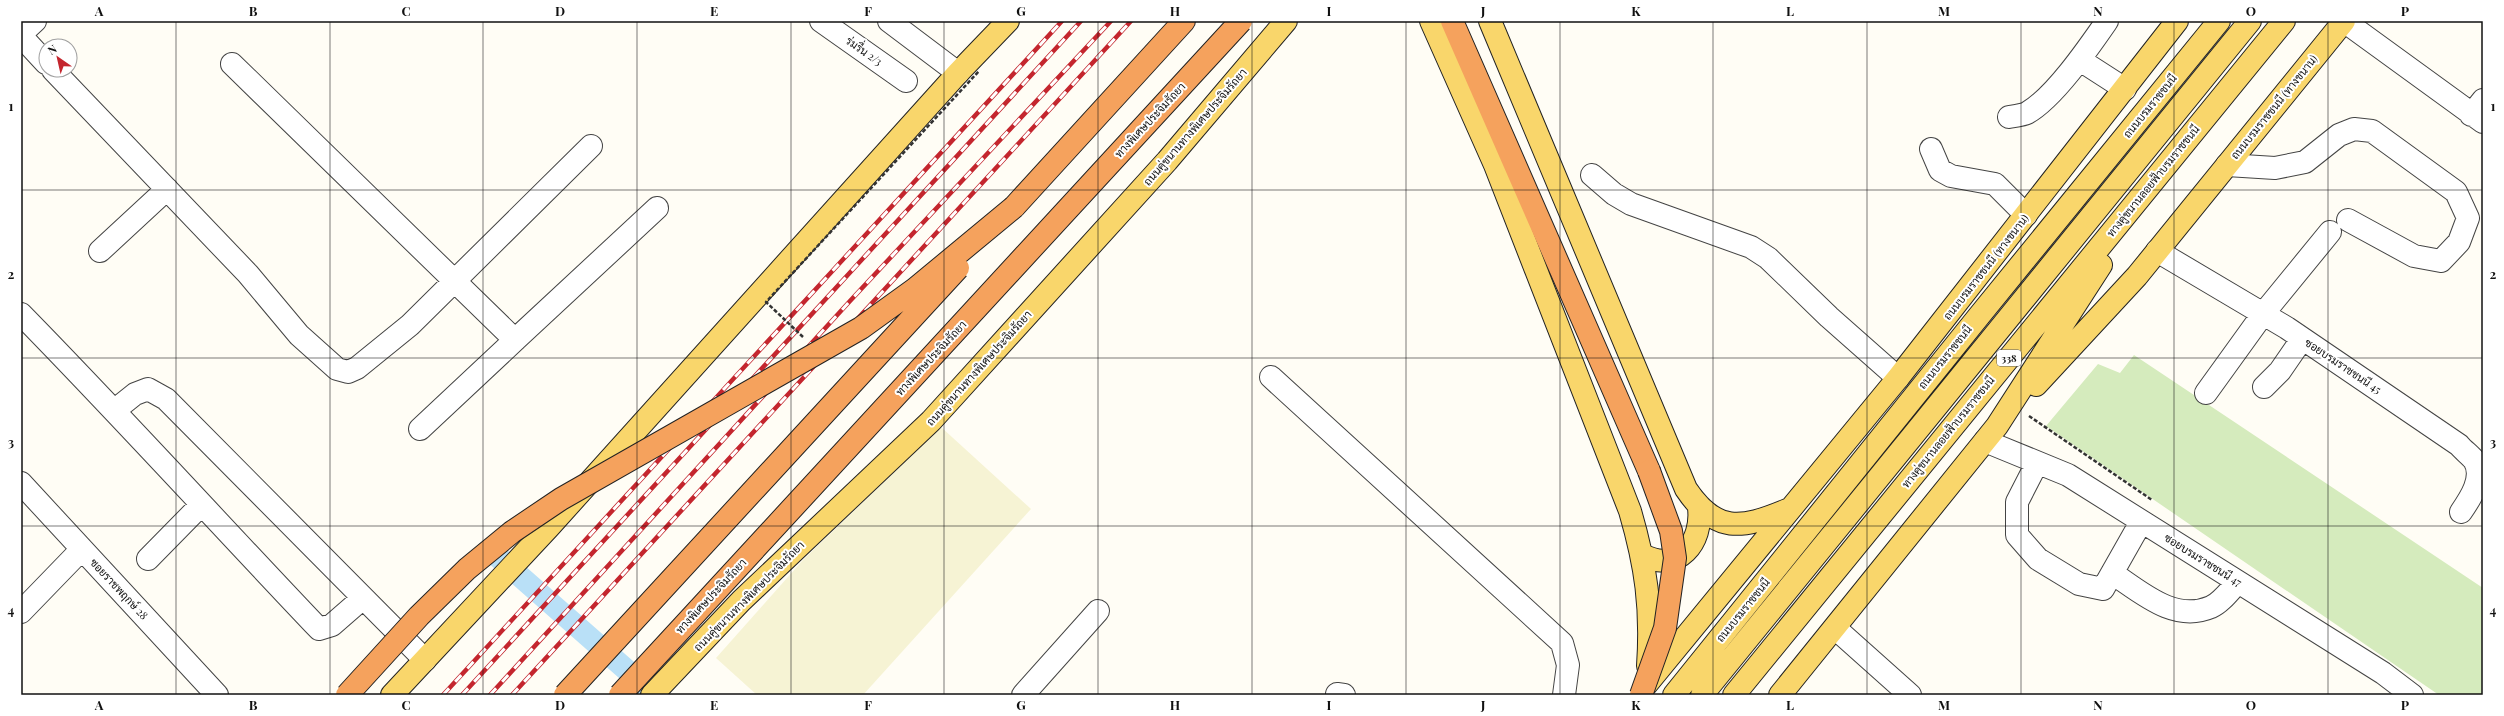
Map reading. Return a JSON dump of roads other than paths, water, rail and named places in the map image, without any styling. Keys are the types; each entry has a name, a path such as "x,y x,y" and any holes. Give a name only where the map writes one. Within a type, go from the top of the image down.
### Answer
{"highway":[{"path":"565,695 1184,21"},
{"name":"ทางพิเศษประจิมรัถยา","path":"620,695 1241,21"},
{"path":"1452,21 1649,471 1672,531 1675,558 1665,628 1642,691"},
{"path":"347,695 418,616 466,569 512,532 561,499 861,328 915,289 1014,207"}],"main road":[{"path":"392,695 548,527 958,73 1008,21"},
{"name":"ถนนคู่ขนานทางพิเศษประจิมรัถยา","path":"652,695 690,654 786,557 882,470 931,421 1167,161 1286,21"},
{"path":"1431,21 1495,165 1630,511 1643,555 1651,626 1642,691"},
{"path":"1490,21 1686,489 1699,508 1719,521 1739,525 1760,521 1790,509"},
{"name":"ถนนบรมราชชนนี (ทางขนาน)","path":"1790,509 1898,378 2177,21"},
{"name":"ถนนบรมราชชนนี","path":"1674,695 1978,316 2219,21"},
{"name":"338","path":"1702,695 2250,21"},
{"name":"ทางคู่ขนานลอยฟ้าบรมราชชนนี","path":"1734,695 2284,21"},
{"name":"338","path":"1780,695 1991,434 2108,254 2298,21"},
{"name":"ถนนบรมราชชนนี (ทางขนาน)","path":"1991,434 2157,251 2344,21"},
{"path":"1789,552 1804,492"},
{"path":"1643,555 1654,561 1672,561 1690,548 1700,521 1699,508"},
{"path":"1642,691 1790,509"}],"street":[{"path":"35,21 21,35 38,54"},
{"name":"ร่มรื่น 2/3","path":"821,21 906,81"},
{"path":"889,21 958,73"},
{"path":"2009,117 2027,113 2044,99 2080,60 2107,21"},
{"path":"2344,21 2479,112"},
{"path":"2080,60 2125,89"},
{"path":"232,64 515,340"},
{"path":"61,78 248,274 299,335 337,369 348,372 357,368 410,325 591,146"},
{"path":"2227,165 2275,168 2305,162 2339,136 2354,129 2372,132 2456,192 2468,218 2459,242 2441,261 2414,256 2348,220"},
{"path":"1931,149 1940,170 1951,176 1995,184 2026,215"},
{"path":"1592,175 1614,194 1631,204 1757,251 1898,378"},
{"path":"100,251 167,189"},
{"path":"420,428 657,208"},
{"path":"2206,393 2263,314 2330,232"},
{"name":"ซอยบรมราชชนนี 45","path":"2157,251 2302,339 2459,445 2475,461 2475,489 2461,512"},
{"path":"21,314 115,410 200,504 319,629 332,626 363,598"},
{"path":"2264,387 2280,371 2302,339"},
{"path":"1271,377 1562,643 1568,665 1564,695"},
{"path":"115,410 135,394 148,389 166,399 425,660"},
{"name":"ซอยบรมราชชนนี 47","path":"1991,434 2037,463 2068,475 2382,673 2412,695"},
{"path":"2037,463 2017,502 2017,535 2038,559 2079,584 2103,589 2141,522"},
{"name":"ซอยราชพฤกษ์ 28","path":"21,483 210,692"},
{"path":"148,559 200,504"},
{"path":"21,612 82,549"},
{"path":"2112,573 2164,607 2187,612 2212,607 2238,582"},
{"path":"1023,695 1098,611"},
{"path":"1835,628 1910,695"}],"waterway":[{"path":"497,556 655,695"}],"railway":[{"path":"443,695 1062,21"},
{"path":"462,695 1081,21"},
{"path":"490,695 850,301 1111,21"},
{"path":"512,695 1131,21"}]}
